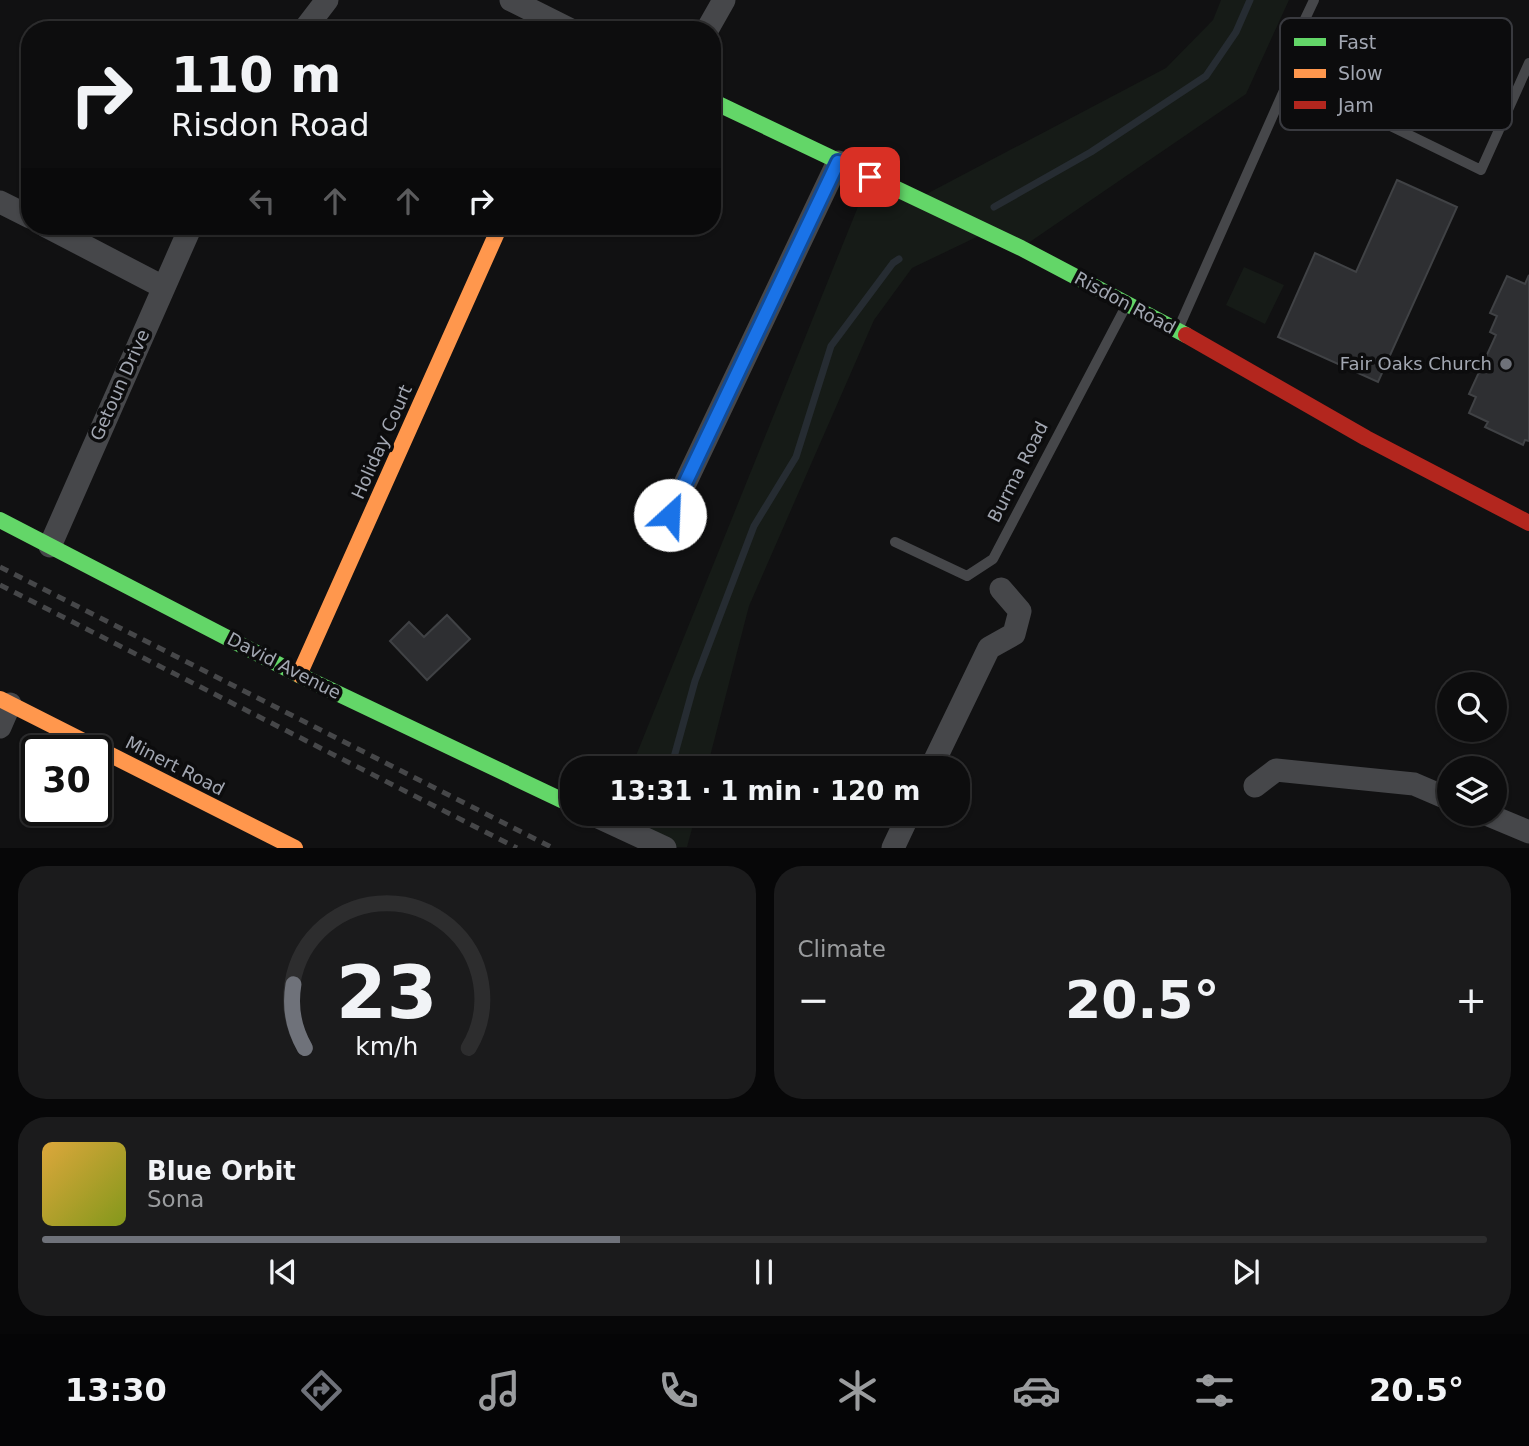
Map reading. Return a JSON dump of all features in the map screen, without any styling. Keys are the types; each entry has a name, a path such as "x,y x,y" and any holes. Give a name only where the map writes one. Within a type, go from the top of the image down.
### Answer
{"street":[{"path":"311,21 327,0"},
{"path":"511,0 553,21"},
{"path":"712,21 724,0"},
{"name":"Risdon Road","path":"721,105 1127,303 1366,438 1529,523"},
{"path":"670,515 838,162"},
{"path":"0,202 21,212"},
{"path":"63,235 163,287"},
{"name":"Getoun Drive","path":"50,546 187,235"},
{"name":"Holiday Court","path":"299,675 496,235"},
{"name":"David Avenue","path":"0,520 299,675 560,799"},
{"path":"937,756 989,648 1014,634 1020,611 1001,589"},
{"path":"0,727 5,702"},
{"name":"Minert Road","path":"5,702 295,848"},
{"path":"1255,786 1276,770 1414,784 1437,794"},
{"path":"1507,823 1529,832"},
{"path":"618,826 665,848"},
{"path":"893,848 903,826"}],"lane":[{"path":"1306,18 1314,0"},
{"path":"1512,103 1529,63"},
{"path":"1178,330 1280,100"},
{"path":"1399,130 1481,170 1500,130"},
{"name":"Burma Road","path":"895,542 967,576 993,559 1127,303"}],"shaded area":[{"path":"1221,0 1289,0 1246,94 1021,248 985,233 912,268 874,320 749,606 710,756 636,756 870,177 917,199 1166,68 1213,20"},
{"path":"1244,267 1284,285 1265,324 1226,305"},
{"path":"631,826 693,826 687,847 665,847"}],"building":[{"path":"1397,180 1457,207 1378,382 1278,337 1315,253 1356,272"},
{"name":"Fair Oaks Church","path":"1529,275 1529,441 1525,440 1523,445 1485,427 1488,422 1469,413 1476,397 1469,394 1496,335 1490,332 1497,316 1490,313 1507,276 1525,284"},
{"path":"447,615 470,639 427,680 390,641 409,622 424,637"}],"waterway":[{"path":"994,207 1091,152 1206,76 1236,32 1250,0"},
{"path":"674,756 695,681 754,526 796,457 831,346 893,263 899,259"}],"railway":[{"path":"0,567 553,848"},
{"path":"0,585 517,848"}],"traffic: fast":[{"path":"721,105 1021,248 1186,335"},
{"path":"0,520 299,675 560,799"}],"traffic: slow":[{"path":"299,675 496,235"},
{"path":"0,699 295,848"}],"traffic: jam":[{"path":"1186,335 1366,438 1529,523"}],"place":[{"name":"Fair Oaks Church","path":"1506,364"}],"route":[{"path":"670,515 838,162 870,177"}]}
